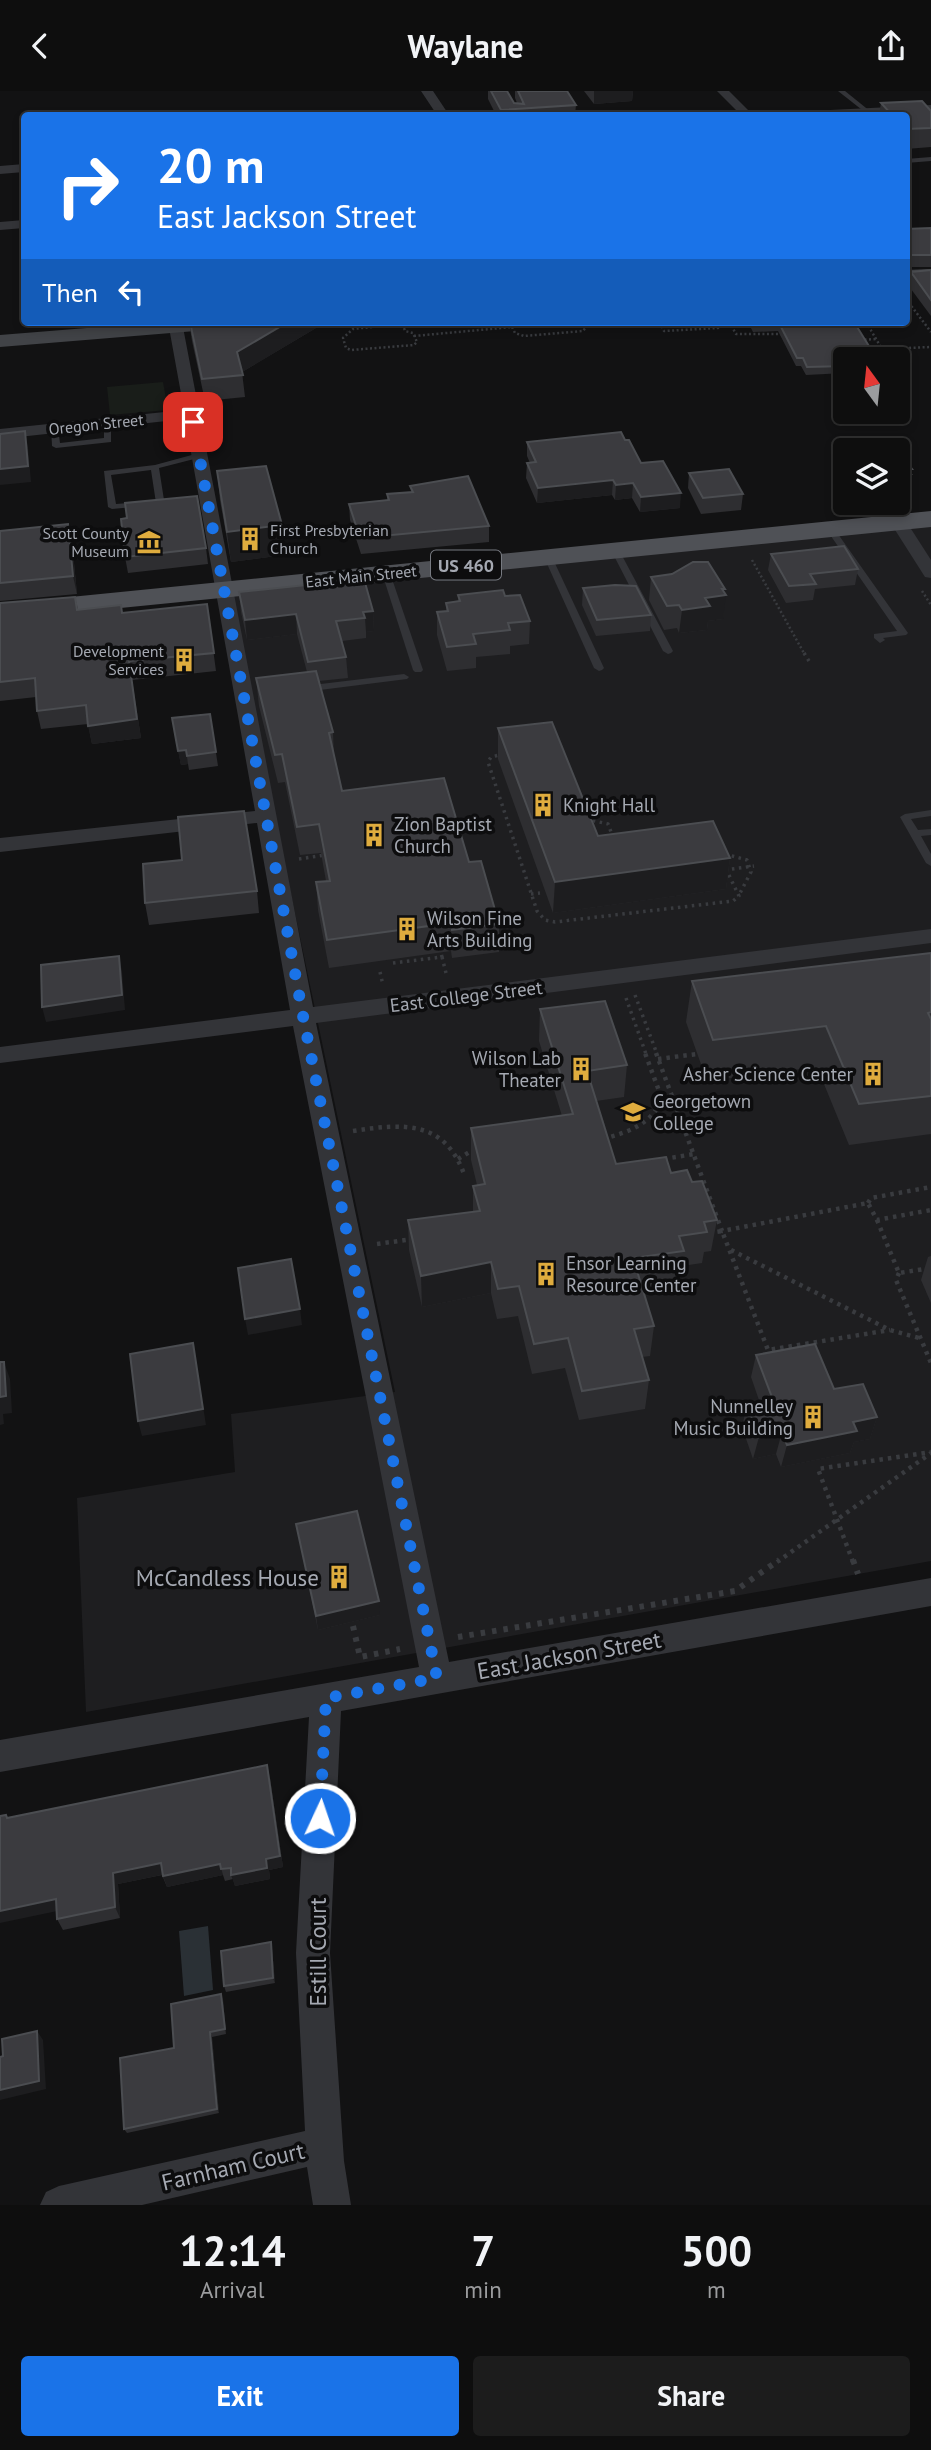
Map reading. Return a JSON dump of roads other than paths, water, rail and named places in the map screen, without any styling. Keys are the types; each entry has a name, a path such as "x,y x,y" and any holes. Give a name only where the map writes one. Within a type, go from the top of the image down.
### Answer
{"main road":[{"name":"East Main Street","path":"0,612 931,519"}],"street":[{"path":"427,91 441,112"},
{"path":"723,91 744,112"},
{"path":"868,112 931,108"},
{"path":"0,170 21,168"},
{"path":"0,226 21,224"},
{"path":"910,276 931,275"},
{"path":"0,341 154,326"},
{"path":"175,326 199,455 202,499 249,695 267,816 303,1016 437,1678"},
{"name":"Oregon Street","path":"0,434 191,414"},
{"path":"898,522 931,573"},
{"path":"0,845 267,816"},
{"name":"East College Street","path":"0,1055 931,936"},
{"name":"East Jackson Street","path":"0,1756 931,1592"},
{"name":"Estill Court","path":"326,1698 313,1953 324,2145 332,2205"},
{"name":"Farnham Court","path":"59,2205 324,2145"}],"lane":[{"path":"841,91 868,112"},
{"path":"910,161 931,159"},
{"path":"179,501 112,507 107,473 155,467 199,455"},
{"path":"155,467 160,503"},
{"path":"830,529 903,633 877,636 880,640"},
{"path":"615,550 668,651"},
{"path":"548,557 599,669"},
{"path":"386,573 418,670"},
{"path":"295,690 404,677"},
{"path":"931,813 905,817 931,863"},
{"path":"915,834 931,832"}],"place":[{"name":"First Presbyterian Church","path":"250,539"},
{"name":"Scott County Museum","path":"149,542"},
{"name":"Development Services","path":"184,660"},
{"name":"Knight Hall","path":"543,805"},
{"name":"Zion Baptist Church","path":"374,835"},
{"name":"Wilson Fine Arts Building","path":"407,929"},
{"name":"Wilson Lab Theater","path":"581,1069"},
{"name":"Asher Science Center","path":"873,1074"},
{"name":"Georgetown College","path":"633,1112"},
{"name":"Ensor Learning Resource Center","path":"546,1274"},
{"name":"Nunnelley Music Building","path":"813,1417"},
{"name":"McCandless House","path":"339,1577"}]}
